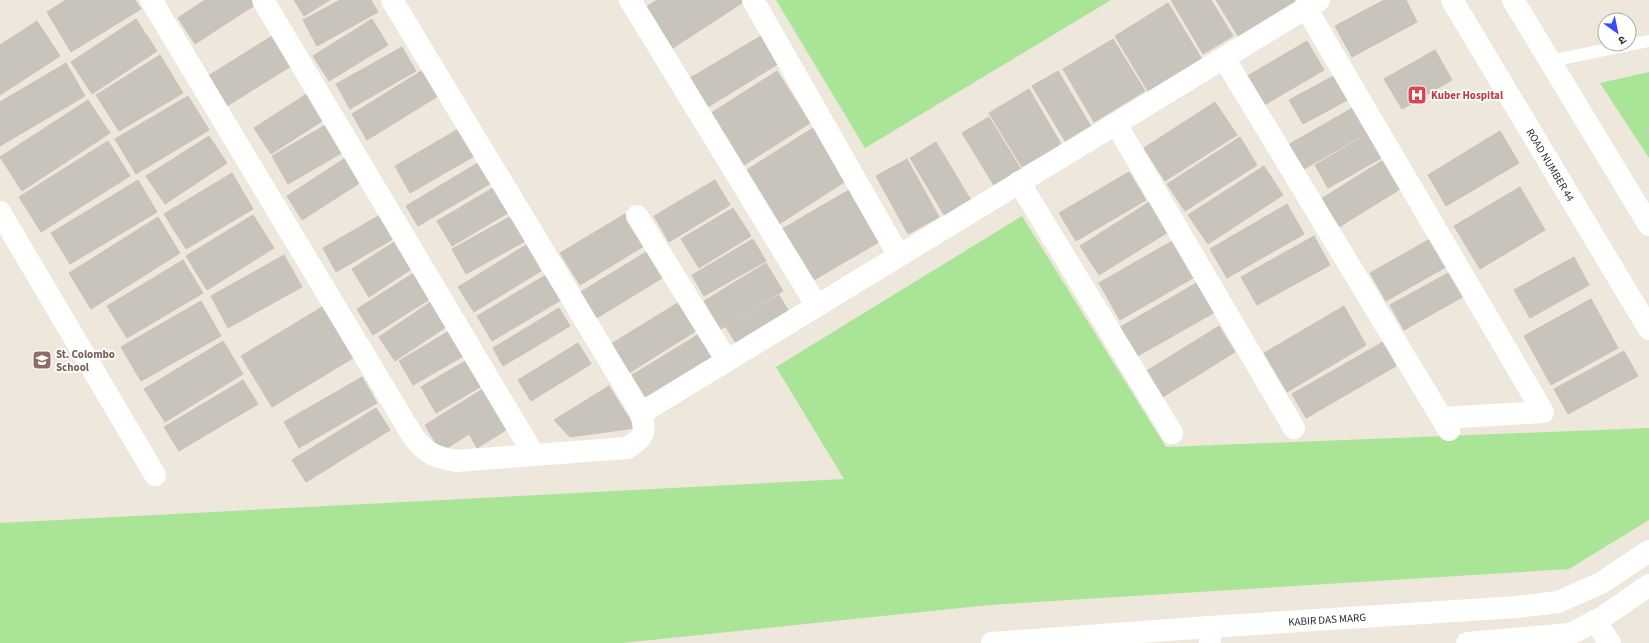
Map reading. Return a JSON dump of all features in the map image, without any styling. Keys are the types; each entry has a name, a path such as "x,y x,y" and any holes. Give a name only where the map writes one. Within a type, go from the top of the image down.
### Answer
{"street":[{"path":"151,0 406,424 424,450 437,457 456,461 627,448 640,439 645,429 641,413 392,0"},
{"path":"263,0 534,455"},
{"path":"630,0 817,306"},
{"path":"753,0 899,256"},
{"name":"ROAD NUMBER 44","path":"1452,0 1649,329"},
{"path":"1513,0 1649,225"},
{"path":"641,413 1312,4 1543,412 1445,424 1224,58"},
{"path":"1116,124 1294,428"},
{"path":"1019,182 1172,433"},
{"path":"0,212 155,475"},
{"path":"637,216 727,361"},
{"name":"KABIR DAS MARG","path":"992,643 1209,635 1558,602 1601,583 1649,551"},
{"path":"1467,643 1570,634 1595,621 1649,585"},
{"path":"1595,621 1610,643"}],"lane":[{"path":"1550,62 1649,41"}],"path":[{"path":"1640,139 1649,130"}],"green space":[{"path":"776,0 1111,0 865,148"},
{"path":"1649,72 1649,158 1600,83"},
{"path":"1022,216 1166,447 1649,428 1649,520 1569,569 989,605 622,643 0,643 0,523 844,479 776,367"}],"building":[{"path":"66,0 135,0 141,9 71,52 47,12"},
{"path":"205,0 256,0 258,3 195,44 178,18"},
{"path":"294,0 330,0 304,16"},
{"path":"340,0 371,0 378,12 317,46 303,20"},
{"path":"657,0 745,1 673,48 646,7"},
{"path":"1171,0 1211,0 1233,36 1203,54"},
{"path":"1216,0 1294,0 1297,4 1240,39"},
{"path":"1384,0 1406,0 1417,22 1352,57 1335,26"},
{"path":"1168,3 1203,61 1149,93 1115,36"},
{"path":"136,19 157,51 92,94 71,62"},
{"path":"372,19 388,45 329,81 313,56"},
{"path":"37,21 60,56 0,95 0,45"},
{"path":"277,33 296,63 227,106 208,76"},
{"path":"766,33 783,61 703,110 685,81"},
{"path":"1113,39 1145,91 1094,122 1063,69"},
{"path":"1307,41 1324,70 1261,107 1244,78"},
{"path":"402,47 416,71 350,109 336,84"},
{"path":"1435,50 1452,80 1402,109 1384,79"},
{"path":"160,55 183,93 119,131 96,95"},
{"path":"66,63 85,96 0,146 0,102"},
{"path":"423,70 438,96 367,140 352,114"},
{"path":"777,71 810,123 741,167 708,115"},
{"path":"1058,71 1092,128 1067,144 1032,86"},
{"path":"1339,73 1353,97 1303,124 1289,100"},
{"path":"1029,89 1061,144 1022,167 989,113"},
{"path":"313,90 330,116 271,154 254,128"},
{"path":"188,96 209,130 136,174 115,139"},
{"path":"88,100 110,133 22,191 0,157"},
{"path":"1215,102 1237,135 1165,181 1144,148"},
{"path":"1354,107 1369,132 1302,170 1288,145"},
{"path":"989,117 1022,171 995,187 962,133"},
{"path":"329,123 345,151 288,184 272,156"},
{"path":"816,126 849,179 776,226 742,173"},
{"path":"462,127 478,154 410,193 395,166"},
{"path":"1500,131 1519,163 1446,206 1428,175"},
{"path":"1371,132 1385,156 1328,188 1315,165"},
{"path":"209,136 227,163 165,204 146,176"},
{"path":"1240,137 1257,165 1185,211 1167,184"},
{"path":"108,141 130,176 41,232 19,197"},
{"path":"936,142 972,202 946,218 910,158"},
{"path":"350,155 366,179 302,220 287,196"},
{"path":"1388,157 1405,186 1339,227 1321,199"},
{"path":"907,159 939,217 908,234 876,176"},
{"path":"481,161 493,182 418,226 406,206"},
{"path":"1264,166 1283,195 1208,244 1188,215"},
{"path":"1129,172 1146,200 1076,241 1059,213"},
{"path":"232,173 253,209 186,249 164,214"},
{"path":"138,180 157,212 70,264 51,233"},
{"path":"715,180 730,205 669,242 654,216"},
{"path":"498,185 513,210 452,246 437,221"},
{"path":"854,187 884,239 807,284 777,232"},
{"path":"1520,187 1545,230 1480,269 1454,226"},
{"path":"1154,199 1173,229 1099,275 1080,246"},
{"path":"1287,204 1304,234 1227,278 1210,249"},
{"path":"733,208 751,236 699,268 681,239"},
{"path":"387,211 400,235 336,272 323,248"},
{"path":"625,214 644,246 580,285 560,253"},
{"path":"253,215 274,248 207,290 186,256"},
{"path":"513,215 527,240 466,274 452,249"},
{"path":"158,217 180,253 91,309 69,273"},
{"path":"1314,236 1330,265 1257,305 1241,277"},
{"path":"402,237 419,264 369,297 352,269"},
{"path":"1179,237 1200,274 1120,320 1099,283"},
{"path":"753,239 766,261 704,296 692,275"},
{"path":"1430,239 1446,267 1386,301 1370,273"},
{"path":"526,245 541,271 474,312 458,287"},
{"path":"651,249 667,275 595,319 579,293"},
{"path":"284,255 302,287 228,328 211,296"},
{"path":"1574,257 1589,285 1530,318 1514,290"},
{"path":"183,260 203,293 127,338 107,306"},
{"path":"766,263 783,291 721,329 704,301"},
{"path":"417,271 433,297 373,335 357,309"},
{"path":"1450,272 1464,296 1404,330 1390,305"},
{"path":"546,275 561,300 492,341 477,316"},
{"path":"1200,281 1217,311 1134,358 1117,329"},
{"path":"779,295 793,318 740,350 726,327"},
{"path":"435,299 452,323 395,361 379,337"},
{"path":"1591,299 1618,348 1551,385 1524,336"},
{"path":"201,301 221,336 141,381 121,347"},
{"path":"681,301 699,329 629,373 611,344"},
{"path":"327,304 358,355 272,407 241,356"},
{"path":"1344,306 1366,345 1287,392 1264,353"},
{"path":"559,308 570,326 503,366 493,348"},
{"path":"1219,326 1235,352 1161,398 1145,372"},
{"path":"454,328 469,353 413,385 399,361"},
{"path":"701,333 717,359 648,401 632,375"},
{"path":"223,341 243,374 165,422 144,389"},
{"path":"1383,342 1396,366 1306,418 1292,394"},
{"path":"578,343 591,364 531,401 518,380"},
{"path":"1624,351 1638,376 1568,414 1554,389"},
{"path":"472,357 487,383 436,413 421,387"},
{"path":"362,377 377,403 299,448 284,422"},
{"path":"243,380 258,404 179,451 164,427"},
{"path":"609,386 635,428 570,437 554,420"},
{"path":"486,387 511,427 477,448 469,434 441,452 425,425"},
{"path":"376,408 390,430 306,482 292,460"}],"place":[{"name":"Kuber Hospital","path":"1417,95"},
{"name":"St. Colombo School","path":"42,360"}]}
